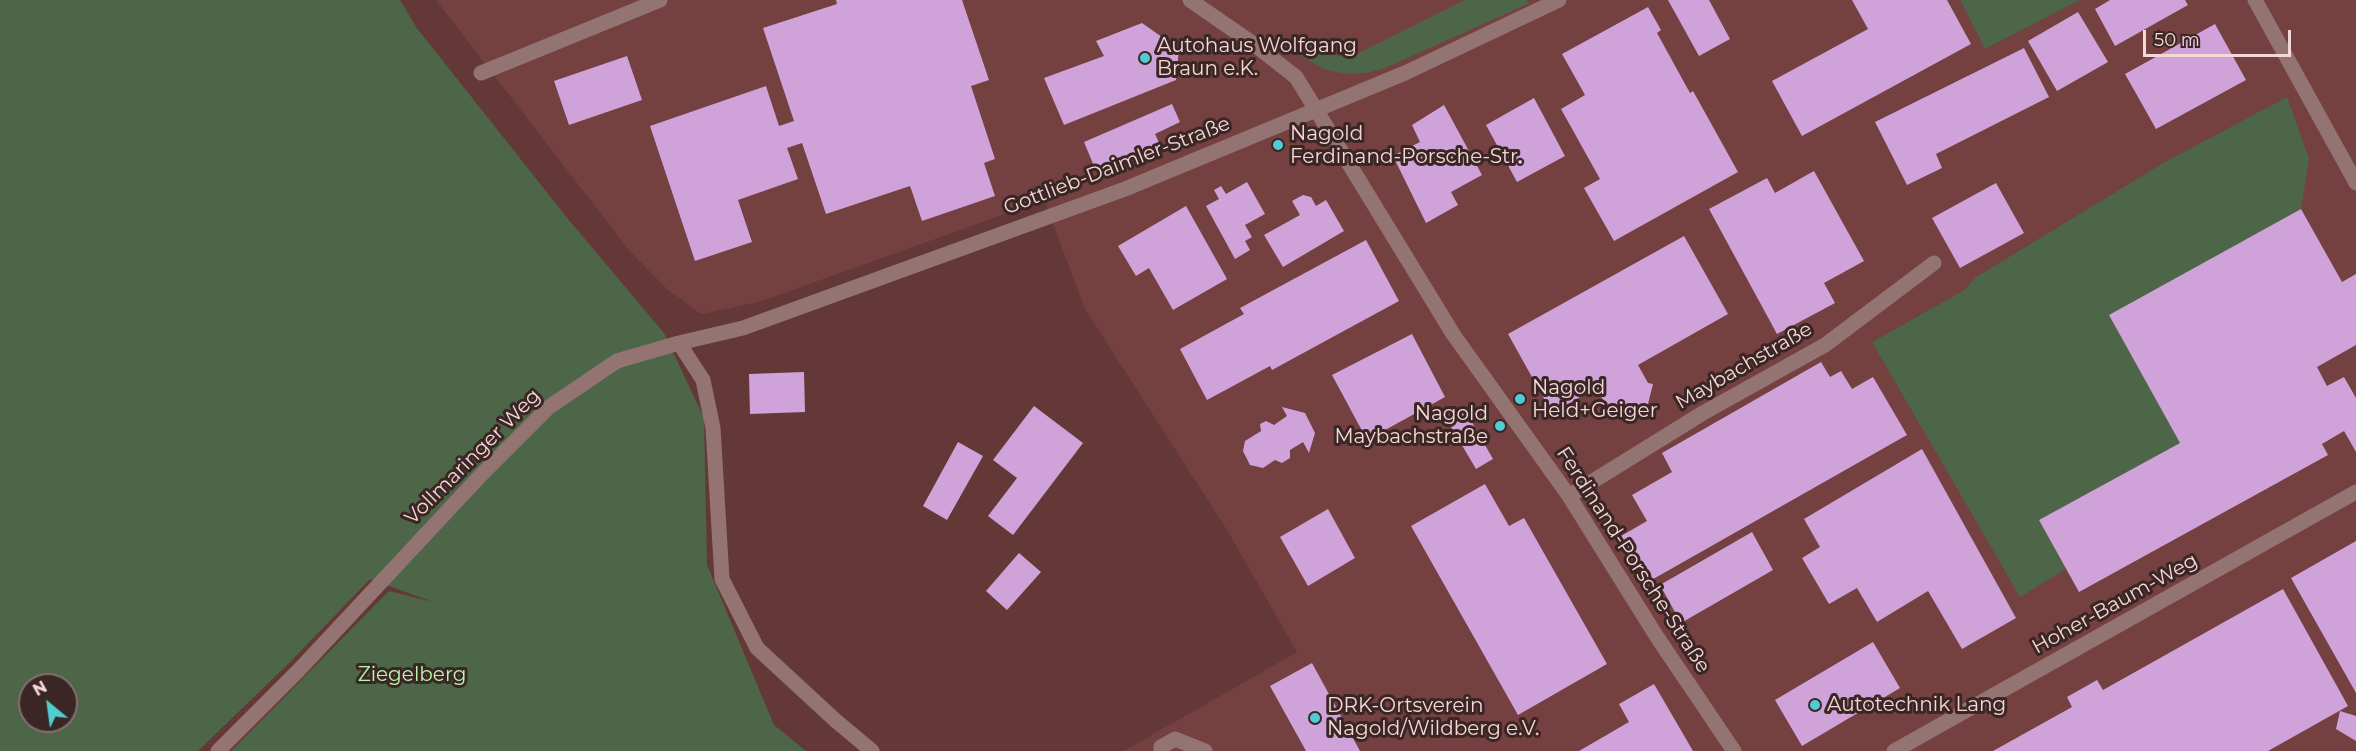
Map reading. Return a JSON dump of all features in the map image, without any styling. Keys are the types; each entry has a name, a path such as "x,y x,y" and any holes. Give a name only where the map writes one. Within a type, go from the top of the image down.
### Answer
{"street":[{"path":"481,73 660,0"},
{"name":"Ferdinand-Porsche-Straße","path":"1190,0 1296,77 1453,334 1569,496 1657,637 1734,751"},
{"name":"Gottlieb-Daimler-Straße","path":"679,343 744,328 1125,189 1405,73 1559,0"},
{"path":"2255,0 2356,183"},
{"name":"Maybachstraße","path":"1569,496 1703,413 1825,345 1934,263"},
{"path":"679,343 703,380 713,428 722,579 757,648 872,751"},
{"name":"Vollmaringer Weg","path":"218,751 299,670 481,475 549,407 617,361 679,343"},
{"name":"Hoher-Baum-Weg","path":"1894,751 2356,492"},
{"path":"1161,751 1161,747 1175,739 1205,751"}],"shaded area":[{"path":"436,0 1960,0 1985,49 2080,0 2356,0 2356,751 1124,751 1297,652 1227,530 1085,309 1044,200 759,302 701,314 667,289 628,249","holes":["2287,98 2301,209 2109,315 2066,569 2020,596 1873,341 1964,290 1976,277 2163,163"]}],"green space":[{"name":"Ziegelberg","path":"0,0 400,0 416,27 568,219 664,333 704,418 707,565 774,725 806,751 231,751 389,591 433,602 370,579 289,663 198,751 0,751"},
{"path":"1465,0 1526,0 1530,3 1385,68 1367,73 1347,74 1326,70 1300,56 1309,45 1338,56 1357,54"},
{"path":"1960,0 2080,0 1985,49"},
{"path":"2287,97 2309,159 2301,209 2110,315 2180,443 2040,520 2066,569 2020,597 1872,342 1964,290 1976,277 2163,163"}],"building":[{"path":"836,0 962,0 989,80 971,86 995,159 984,163 995,196 922,221 910,186 826,214 802,143 787,148 798,179 738,200 752,242 695,261 650,126 766,86 779,126 794,121 763,28 837,4"},
{"path":"1668,0 1709,0 1730,39 1699,56"},
{"path":"1852,0 1947,0 1971,44 1802,136 1772,81 1868,29"},
{"path":"2110,0 2185,0 2188,5 2115,46 2095,9"},
{"path":"1648,7 1661,30 1657,33 1690,93 1693,91 1738,172 1614,241 1584,188 1600,179 1561,109 1585,95 1562,54"},
{"path":"2078,12 2108,62 2057,91 2028,41"},
{"path":"1142,23 1179,49 1176,80 1064,125 1044,78 1104,56 1096,41"},
{"path":"2215,24 2246,80 2156,129 2125,74"},
{"path":"2024,48 2049,97 1936,154 1942,168 1907,185 1875,122"},
{"path":"627,56 642,100 569,125 554,81"},
{"path":"1534,98 1565,156 1517,182 1486,125"},
{"path":"1172,104 1180,122 1155,134 1161,147 1096,171 1084,142"},
{"path":"1444,105 1482,175 1451,192 1458,205 1426,223 1393,156 1420,142 1412,125"},
{"path":"1814,171 1864,261 1824,283 1835,303 1777,334 1709,209 1767,178 1775,193"},
{"path":"1247,182 1265,214 1245,225 1252,237 1245,241 1250,250 1235,259 1206,206 1219,199 1214,190 1221,186 1226,194"},
{"path":"1996,183 2024,233 1960,268 1932,218"},
{"path":"1303,195 1311,197 1316,206 1326,200 1344,231 1283,267 1264,235 1300,215 1292,201"},
{"path":"1186,206 1227,279 1173,310 1149,268 1136,276 1118,246"},
{"path":"2301,209 2342,282 2356,274 2356,345 2317,367 2327,386 2344,377 2356,398 2356,452 2344,431 2322,444 2328,455 2079,592 2039,520 2180,443 2109,315"},
{"path":"1684,236 1728,314 1638,365 1648,383 1653,384 1647,408 1629,418 1611,413 1596,388 1552,413 1508,334"},
{"path":"1366,240 1399,301 1272,370 1270,366 1207,400 1180,349 1244,314 1240,308"},
{"path":"1412,334 1445,397 1367,440 1332,375"},
{"path":"1821,362 1830,377 1841,371 1852,389 1873,377 1907,435 1648,582 1621,536 1647,521 1632,495 1672,472 1662,453"},
{"path":"804,372 805,412 750,414 749,374"},
{"path":"1034,406 1083,443 1013,535 988,516 1017,478 993,460"},
{"path":"1282,407 1305,413 1315,433 1309,453 1303,442 1290,450 1290,458 1282,463 1275,460 1263,468 1250,465 1243,451 1245,441 1261,431 1260,424 1266,421 1274,425 1287,416"},
{"path":"1465,410 1493,459 1476,469 1447,420"},
{"path":"958,442 983,456 947,520 923,506"},
{"path":"1922,449 2016,618 1962,649 1928,591 1877,622 1857,588 1829,604 1802,558 1820,547 1804,519"},
{"path":"1485,484 1509,526 1524,518 1607,664 1518,715 1411,526"},
{"path":"1328,509 1355,558 1308,586 1280,537"},
{"path":"1752,532 1773,570 1681,623 1660,585"},
{"path":"2356,541 2356,693 2291,578"},
{"path":"1019,553 1041,572 1007,610 986,591"},
{"path":"2283,589 2348,706 2268,751 1993,751 2072,707 2067,697 2097,680 2103,690"},
{"path":"1873,642 1900,688 1802,746 1775,700"},
{"name":"DRK-Ortsverein Nagold/Wildberg e.V.","path":"1312,663 1360,751 1306,751 1270,686"},
{"path":"1654,684 1693,751 1579,751 1629,722 1619,704"},
{"path":"2340,711 2356,716 2356,741 2336,729"}],"place":[{"name":"Autohaus Wolfgang Braun e.K.","path":"1145,58"},
{"name":"Nagold Ferdinand-Porsche-Str.","path":"1278,145"},
{"name":"Nagold Held+Geiger","path":"1520,399"},
{"name":"Nagold Maybachstraße","path":"1500,426"},
{"name":"Autotechnik Lang","path":"1815,705"},
{"name":"DRK-Ortsverein Nagold/Wildberg e.V.","path":"1315,718"}]}
